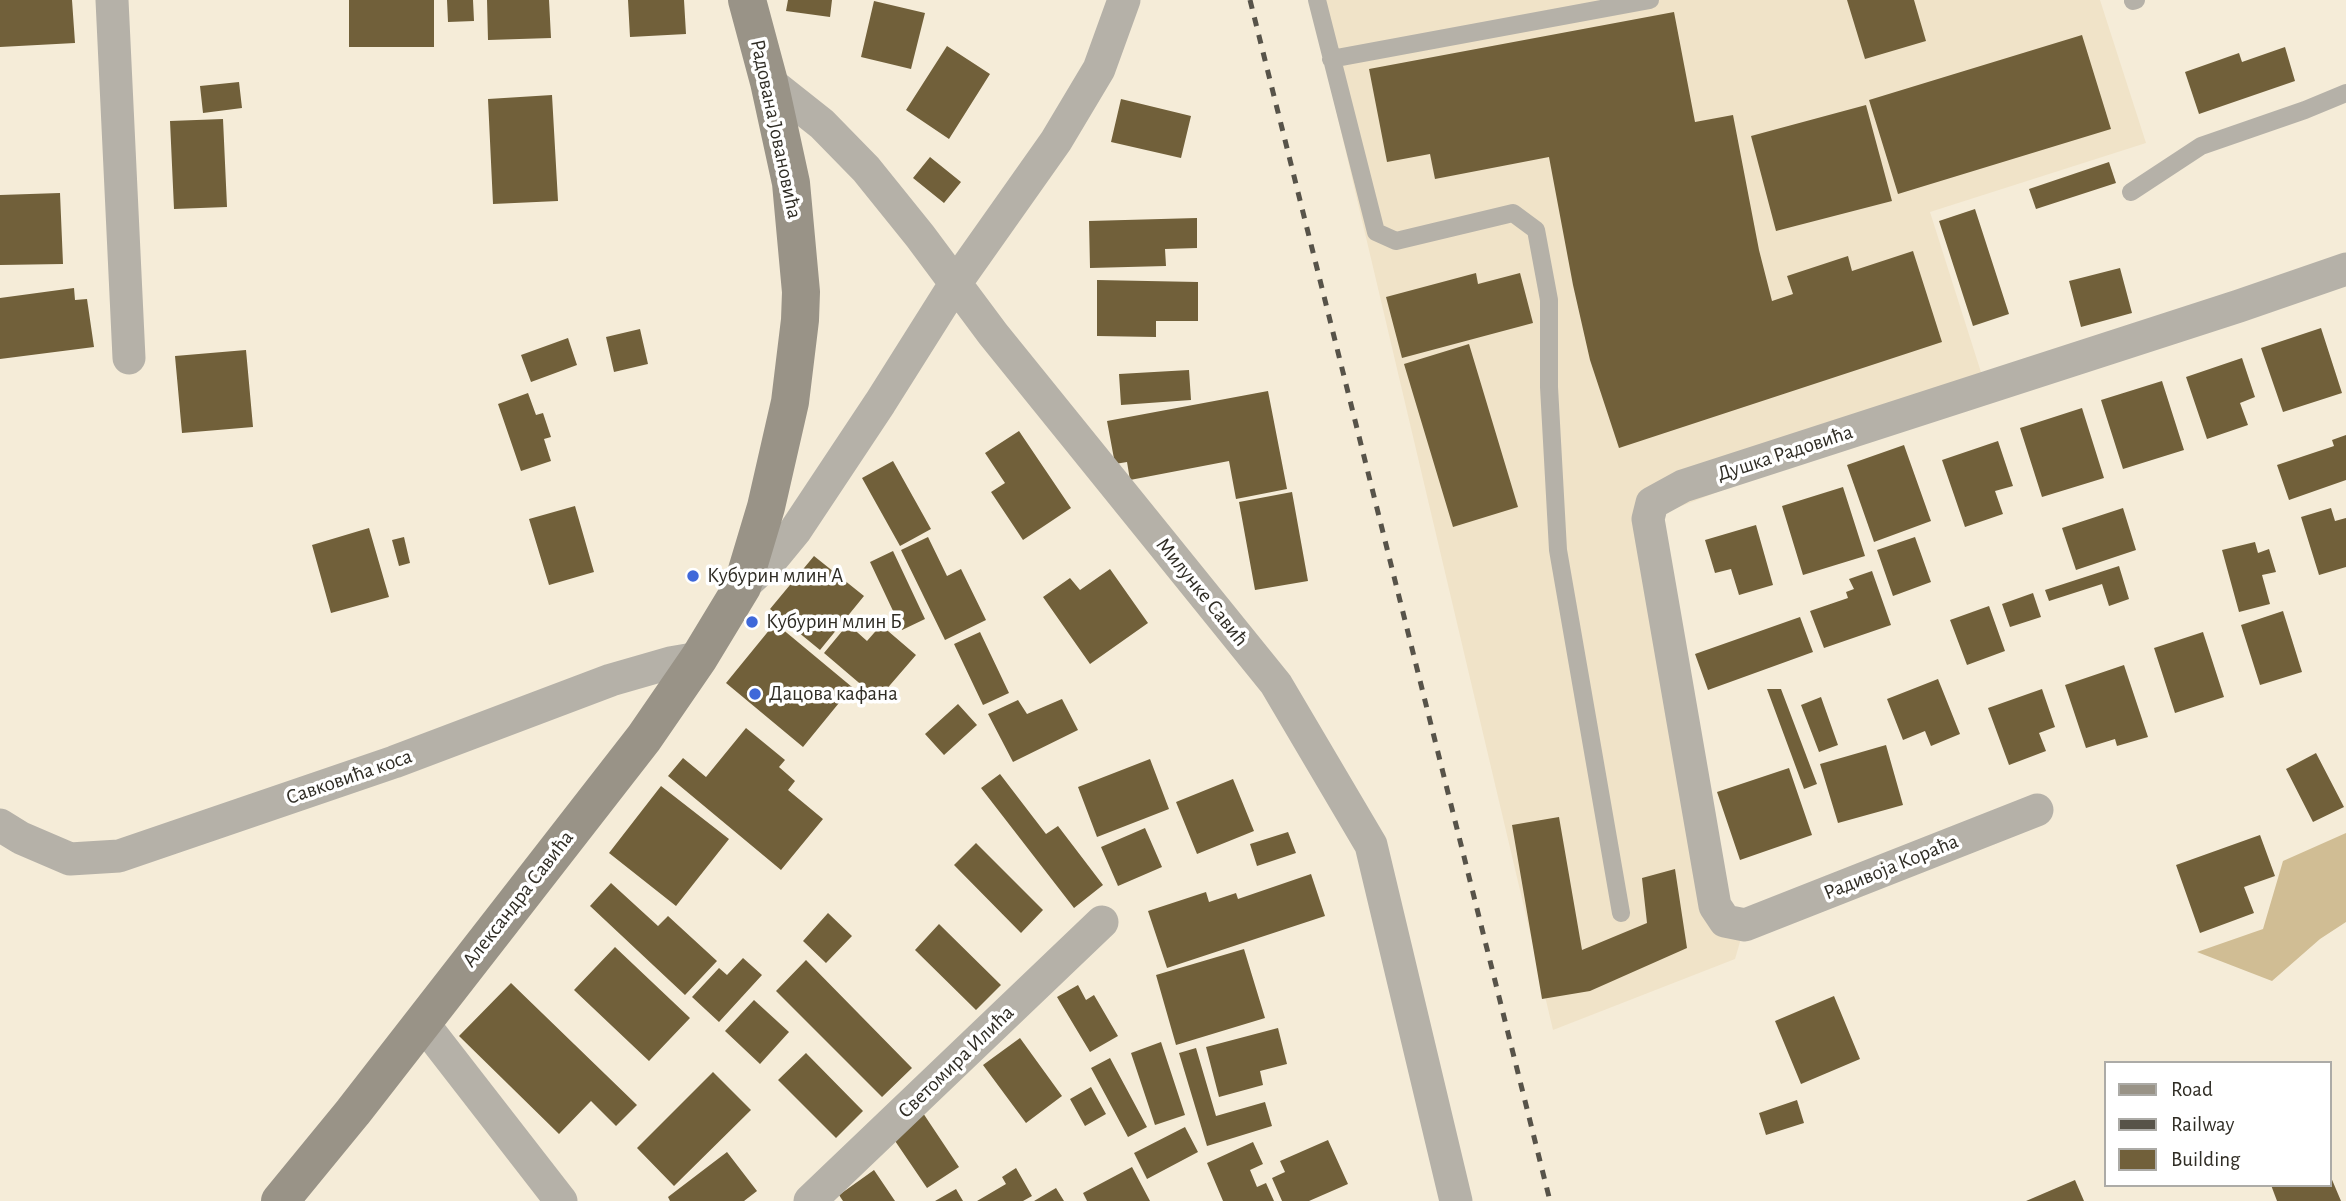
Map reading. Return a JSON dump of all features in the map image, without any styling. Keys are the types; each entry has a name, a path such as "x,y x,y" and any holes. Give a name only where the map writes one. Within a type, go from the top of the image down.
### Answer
{"main road":[{"name":"Радована Јовановића","path":"742,587 780,453 790,402 801,292 791,183 769,82 747,0"},
{"name":"Александра Савића","path":"280,1201 644,738 699,658 742,587"}],"street":[{"path":"112,0 129,358"},
{"path":"742,587 772,559 795,531 955,284 1072,116 1099,69 1124,0"},
{"name":"Милунке Савић","path":"769,82 811,115 866,169 1276,684 1371,845 1456,1201"},
{"name":"Душка Радовића","path":"1745,925 1725,921 1715,906 1648,519 1652,503 1683,486 2346,269"},
{"name":"Савковића коса","path":"0,825 21,838 70,859 119,856 394,762 611,680 670,663 699,658"},
{"name":"Радивоја Кораћа","path":"1745,925 2037,810"},
{"name":"Светомира Илића","path":"810,1201 1102,922"},
{"path":"422,1022 561,1201"}],"lane":[{"path":"1317,0 1376,232 1396,241 1513,213 1536,230 1549,300 1549,387 1558,550 1621,913"},
{"path":"1331,59 1650,0"},
{"path":"2131,192 2201,146 2346,93"}],"shaded area":[{"path":"1310,0 2100,0 2146,143 1930,212 1986,388 1648,519 1715,906 1745,925 1735,959 1553,1030"},
{"path":"2346,833 2346,922 2320,939 2272,981 2197,952 2263,929 2283,861"}],"building":[{"path":"0,0 72,0 75,43 0,47"},
{"path":"349,0 434,0 434,47 349,47"},
{"path":"447,0 473,0 474,21 448,22"},
{"path":"487,0 549,0 551,38 488,40"},
{"path":"628,0 684,0 686,34 630,37"},
{"path":"788,0 832,0 830,17 786,11"},
{"path":"1847,0 1914,0 1926,41 1865,59"},
{"path":"874,1 925,13 911,69 861,57"},
{"path":"1674,12 1695,122 1733,115 1759,250 1772,301 1793,294 1787,276 1848,256 1852,271 1913,251 1942,342 1619,448 1590,360 1549,157 1435,179 1430,154 1387,162 1369,69"},
{"path":"2082,35 2111,129 1898,194 1869,100"},
{"path":"947,46 990,74 949,139 906,110"},
{"path":"2285,47 2295,81 2199,114 2185,72 2239,53 2242,62"},
{"path":"239,82 242,108 203,113 200,86"},
{"path":"552,95 558,201 493,204 488,99"},
{"path":"1121,99 1191,116 1181,158 1111,142"},
{"path":"1866,105 1892,201 1776,231 1751,136"},
{"path":"223,119 227,207 174,209 170,121"},
{"path":"930,157 961,182 944,203 913,178"},
{"path":"2109,162 2116,183 2036,209 2029,189"},
{"path":"60,193 63,264 0,265 0,195"},
{"path":"1975,209 2009,314 1973,326 1939,221"},
{"path":"1197,218 1197,248 1165,249 1166,266 1090,268 1089,221"},
{"path":"2120,268 2132,313 2081,327 2069,281"},
{"path":"1476,273 1478,284 1520,273 1533,323 1402,358 1386,297"},
{"path":"1097,280 1198,282 1198,321 1156,321 1156,337 1097,336"},
{"path":"74,288 75,300 87,299 94,347 0,359 0,298"},
{"path":"2321,328 2342,393 2283,412 2261,348"},
{"path":"640,329 648,364 614,372 606,337"},
{"path":"568,338 577,365 531,382 521,355"},
{"path":"1469,344 1518,507 1453,527 1404,364"},
{"path":"246,350 253,427 182,433 175,356"},
{"path":"2242,358 2255,397 2240,403 2248,425 2207,439 2186,377"},
{"path":"1189,370 1191,400 1121,405 1119,374"},
{"path":"2162,381 2184,450 2123,469 2101,400"},
{"path":"1268,391 1287,489 1236,499 1229,461 1130,480 1127,462 1115,464 1107,421"},
{"path":"528,393 536,415 543,413 551,437 544,439 551,461 521,471 498,404"},
{"path":"2082,408 2104,478 2042,497 2020,428"},
{"path":"1019,431 1071,508 1023,540 991,492 1005,483 985,453"},
{"path":"2346,435 2346,480 2289,500 2277,465 2334,446 2332,440"},
{"path":"1998,441 2013,486 1995,491 2003,514 1965,527 1942,460"},
{"path":"1904,445 1931,521 1874,542 1847,465"},
{"path":"893,461 931,529 900,546 862,478"},
{"path":"1843,487 1865,556 1803,575 1782,506"},
{"path":"1292,492 1308,581 1255,590 1239,502"},
{"path":"575,506 594,572 549,585 529,519"},
{"path":"2123,508 2136,550 2076,570 2062,528"},
{"path":"2331,508 2335,521 2346,518 2346,567 2319,575 2301,517"},
{"path":"1756,525 1773,585 1739,595 1731,569 1715,573 1705,540"},
{"path":"369,528 389,597 331,613 312,545"},
{"path":"404,537 410,563 399,566 392,540"},
{"path":"928,537 947,576 961,569 986,620 945,640 901,550"},
{"path":"1915,537 1931,582 1893,596 1877,550"},
{"path":"2255,542 2258,553 2269,549 2276,572 2262,575 2270,604 2239,612 2222,550"},
{"path":"893,551 925,619 902,630 870,562"},
{"path":"814,556 864,596 820,650 770,609"},
{"path":"2119,566 2129,599 2109,606 2102,584 2049,601 2045,590"},
{"path":"1110,569 1148,623 1090,664 1043,597 1070,578 1080,590"},
{"path":"1872,571 1891,625 1824,648 1810,611 1848,598 1846,592 1854,589 1849,579"},
{"path":"2033,593 2041,617 2010,627 2002,604"},
{"path":"1989,606 2005,651 1967,665 1950,620"},
{"path":"2283,611 2302,672 2260,685 2241,625"},
{"path":"1800,617 1813,652 1708,690 1695,654"},
{"path":"775,623 852,687 803,747 726,683"},
{"path":"848,624 867,641 881,625 916,655 878,699 824,653"},
{"path":"980,632 1009,693 983,705 954,644"},
{"path":"2203,632 2224,697 2175,713 2154,648"},
{"path":"2124,665 2148,737 2117,746 2115,739 2086,748 2065,685"},
{"path":"1938,679 1960,734 1931,746 1925,731 1903,740 1887,699"},
{"path":"1767,689 1781,689 1817,784 1804,789"},
{"path":"2042,689 2055,727 2039,733 2046,751 2009,765 1988,708"},
{"path":"1821,697 1838,745 1819,752 1801,705"},
{"path":"1062,699 1078,730 1013,762 988,714 1018,700 1027,714"},
{"path":"958,704 977,725 944,755 925,734"},
{"path":"746,728 785,760 779,767 795,781 788,790 823,819 781,870 668,776 683,758 706,777"},
{"path":"1886,745 1903,805 1838,823 1820,764"},
{"path":"2316,753 2344,807 2313,822 2286,769"},
{"path":"1150,759 1169,809 1097,837 1078,787"},
{"path":"1789,768 1812,835 1740,860 1717,792"},
{"path":"1000,774 1046,834 1058,826 1103,885 1074,908 981,788"},
{"path":"1233,779 1254,831 1197,854 1176,802"},
{"path":"661,786 729,839 676,906 609,853"},
{"path":"1559,817 1582,950 1647,923 1642,878 1675,869 1687,948 1590,991 1542,999 1512,825"},
{"path":"1145,828 1162,867 1118,886 1101,847"},
{"path":"1288,832 1296,853 1257,866 1250,844"},
{"path":"2260,835 2275,876 2244,887 2254,913 2200,933 2176,865"},
{"path":"976,843 1043,910 1021,933 954,865"},
{"path":"1311,874 1325,916 1167,968 1148,911 1206,892 1209,902 1236,893 1238,899"},
{"path":"611,883 658,926 668,916 717,961 685,995 590,906"},
{"path":"828,913 852,936 826,963 803,941"},
{"path":"939,924 1001,985 976,1010 915,950"},
{"path":"615,947 690,1018 649,1061 574,990"},
{"path":"1244,949 1265,1018 1176,1045 1156,975"},
{"path":"743,958 762,975 719,1022 692,997 719,968 727,975"},
{"path":"806,960 912,1068 882,1097 776,991"},
{"path":"511,983 637,1105 616,1126 591,1101 559,1134 459,1036"},
{"path":"1078,985 1086,1000 1094,995 1118,1036 1090,1052 1057,997"},
{"path":"1834,996 1860,1059 1801,1084 1775,1021"},
{"path":"754,1000 789,1032 760,1064 725,1031"},
{"path":"1278,1028 1287,1064 1260,1071 1263,1085 1219,1097 1206,1047"},
{"path":"1020,1038 1062,1096 1026,1123 983,1065"},
{"path":"1161,1042 1185,1115 1155,1125 1131,1053"},
{"path":"1196,1048 1216,1116 1265,1102 1272,1126 1207,1146 1179,1053"},
{"path":"806,1053 863,1111 836,1138 778,1080"},
{"path":"1110,1058 1147,1127 1128,1137 1091,1068"},
{"path":"713,1072 751,1110 674,1186 637,1148"},
{"path":"1091,1087 1106,1114 1085,1126 1070,1099"},
{"path":"1797,1100 1804,1123 1766,1135 1759,1113"},
{"path":"923,1113 959,1167 927,1188 891,1135"},
{"path":"1185,1127 1198,1152 1147,1179 1134,1153"},
{"path":"1328,1140 1348,1184 1309,1201 1282,1201 1272,1178 1285,1172 1280,1161"},
{"path":"1253,1142 1263,1164 1250,1170 1257,1187 1266,1183 1274,1201 1223,1201 1207,1163"},
{"path":"727,1152 757,1191 744,1201 670,1201 668,1197"},
{"path":"1132,1167 1150,1201 1087,1201 1083,1193"},
{"path":"1016,1168 1032,1196 1023,1201 977,1201 1006,1184 1002,1177"},
{"path":"874,1170 895,1201 843,1201 839,1195"},
{"path":"2075,1180 2084,1201 2026,1201"},
{"path":"2332,1180 2341,1201 2277,1201 2272,1187 2332,1187"},
{"path":"1056,1188 1064,1201 1034,1201"},
{"path":"956,1189 963,1201 935,1201"}],"railway":[{"path":"1250,0 1550,1201"}],"place":[{"name":"Кубурин млин А","path":"693,576"},
{"name":"Кубурин млин Б","path":"752,622"},
{"name":"Дацова кафана","path":"755,694"}]}
